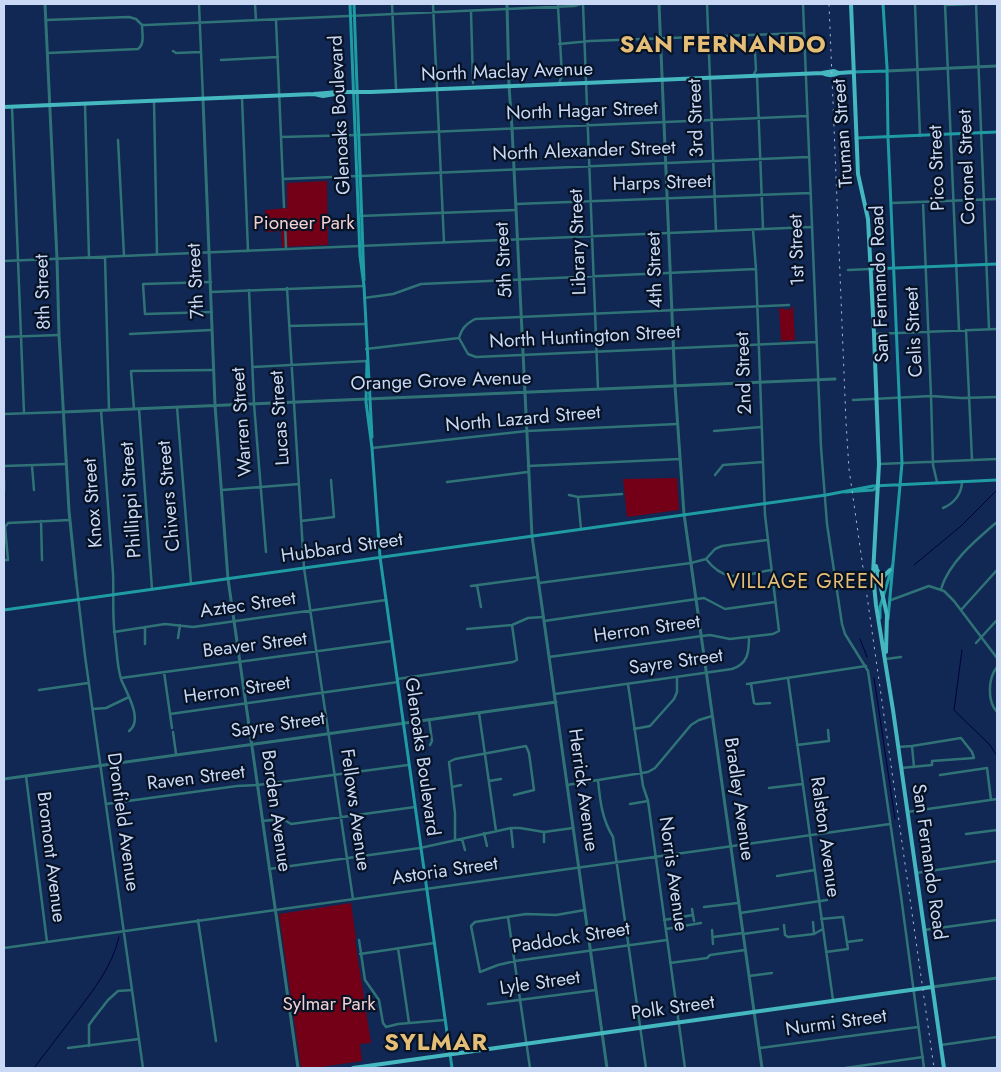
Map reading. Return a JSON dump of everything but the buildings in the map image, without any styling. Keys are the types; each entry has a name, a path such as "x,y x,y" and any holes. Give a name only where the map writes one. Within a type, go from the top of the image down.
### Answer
{"main road":[{"name":"Glenoaks Boulevard","path":"350,4 353,16"},
{"name":"Glenoaks Boulevard","path":"354,4 366,361 380,557 452,1068"},
{"name":"Truman Street","path":"850,4 858,178 868,219 871,268 879,464 874,574 876,605 883,649"},
{"name":"San Fernando Road","path":"883,4 902,463 886,659"},
{"name":"North Maclay Avenue","path":"4,107 314,94 324,96 356,92 806,74 832,71 839,73 853,72"},
{"path":"853,72 887,71"},
{"path":"856,138 997,132"},
{"path":"871,268 997,264"},
{"path":"878,486 997,480"},
{"name":"Hubbard Street","path":"4,610 826,495 878,486"},
{"name":"Truman Street","path":"874,559 888,625"},
{"name":"San Fernando Road","path":"893,563 883,596 880,616 883,649 886,659 944,1068"},
{"path":"876,568 884,576 890,570"},
{"name":"Polk Street","path":"353,1068 372,1067 450,1054 932,988"}],"street":[{"name":"8th Street","path":"45,4 63,412 76,579"},
{"name":"7th Street","path":"199,4 215,405 227,557"},
{"path":"255,4 256,20"},
{"path":"392,4 396,88"},
{"path":"433,4 444,243"},
{"name":"5th Street","path":"507,4 509,86 530,516"},
{"path":"142,25 471,12 582,4"},
{"name":"Library Street","path":"582,4 598,389"},
{"name":"4th Street","path":"659,4 673,348 686,534"},
{"name":"3rd Street","path":"707,4 716,231"},
{"name":"1st Street","path":"803,4 816,342 821,447 828,533 842,624 845,634 866,666"},
{"path":"915,4 920,136"},
{"path":"945,4 974,4"},
{"name":"Pico Street","path":"945,4 959,330"},
{"name":"Coronel Street","path":"974,4 989,329"},
{"path":"558,6 562,76 558,84"},
{"path":"471,12 473,83"},
{"path":"46,20 129,16 136,19 142,25 142,43 138,49 48,53"},
{"path":"276,20 284,206"},
{"path":"559,44 804,33"},
{"path":"754,35 763,229"},
{"path":"173,50 176,53 201,52"},
{"path":"221,60 278,57"},
{"path":"887,71 997,66"},
{"path":"242,98 248,251"},
{"path":"154,101 157,255"},
{"path":"85,104 89,258"},
{"path":"12,107 24,413"},
{"name":"North Hagar Street","path":"281,137 807,116"},
{"path":"118,140 124,256"},
{"name":"North Alexander Street","path":"283,179 808,157"},
{"name":"Harps Street","path":"516,204 810,193"},
{"path":"892,203 997,199"},
{"name":"Celis Street","path":"923,202 932,396 933,462 937,482"},
{"path":"361,216 516,210"},
{"path":"285,220 286,249"},
{"path":"4,261 811,227"},
{"name":"2nd Street","path":"753,230 767,540"},
{"path":"105,257 109,410"},
{"path":"848,270 871,268"},
{"path":"364,298 393,294 421,284 756,269"},
{"path":"211,282 143,284 145,314 212,312"},
{"path":"211,292 364,286"},
{"name":"Lucas Street","path":"287,288 302,546"},
{"name":"Warren Street","path":"249,290 254,404 266,552"},
{"path":"366,349 460,338 461,331 467,323 475,319 789,305"},
{"path":"289,326 365,324"},
{"path":"874,334 997,329"},
{"path":"130,334 213,330"},
{"path":"966,330 972,460"},
{"path":"4,337 59,335"},
{"name":"North Huntington Street","path":"460,338 468,354 476,357 816,342"},
{"path":"253,367 366,361"},
{"path":"134,409 131,371 215,370"},
{"name":"Orange Grove Avenue","path":"4,414 835,379"},
{"path":"853,400 932,396 997,397"},
{"name":"Chivers Street","path":"177,407 191,584"},
{"name":"Phillippi Street","path":"139,408 152,589"},
{"name":"Knox Street","path":"101,410 114,594 112,611 114,632 122,678 129,696 135,723 129,731"},
{"name":"North Lazard Street","path":"372,448 526,432 678,424"},
{"path":"714,432 761,427"},
{"path":"528,466 680,459"},
{"path":"879,464 997,459"},
{"path":"714,475 722,465 762,462"},
{"path":"4,466 66,464"},
{"path":"32,466 34,490"},
{"path":"447,482 528,472"},
{"path":"301,521 334,517 331,480"},
{"path":"4,481 4,491"},
{"path":"943,508 948,506 961,493 962,481"},
{"path":"222,490 299,484"},
{"path":"569,495 578,497 622,494"},
{"path":"578,497 581,529"},
{"name":"Herrick Avenue","path":"530,516 607,1068"},
{"path":"41,520 42,560"},
{"path":"4,560 8,560 5,527 8,523 70,520"},
{"path":"940,589 946,574 953,564 997,522"},
{"name":"Bradley Avenue","path":"686,534 762,1068"},
{"path":"467,629 512,625 528,618 544,619 704,598 725,609 776,602 767,540 722,546 715,549 706,559 691,563 539,583"},
{"name":"Fellows Avenue","path":"302,546 353,899"},
{"name":"Borden Avenue","path":"227,557 228,579 298,1068"},
{"path":"706,559 714,569 723,575 732,576 771,570"},
{"path":"961,610 997,570"},
{"path":"471,586 538,577"},
{"name":"Dronfield Avenue","path":"76,579 88,683 143,1068"},
{"path":"477,586 481,607"},
{"path":"891,600 929,586 940,589 950,595 997,658"},
{"name":"Aztec Street","path":"114,632 165,624 193,627 386,600"},
{"name":"Herron Street","path":"549,657 710,635 730,639 778,632 780,629 776,602"},
{"path":"976,643 997,620"},
{"path":"178,638 180,625"},
{"name":"Herron Street","path":"170,714 322,693 513,662 517,660 512,625"},
{"path":"145,627 145,644"},
{"name":"Sayre Street","path":"554,694 740,667 750,651 749,637"},
{"name":"Beaver Street","path":"122,678 392,641"},
{"path":"886,659 901,657"},
{"path":"770,703 754,703 749,684 866,666"},
{"name":"San Fernando Road","path":"866,666 924,1068"},
{"path":"997,667 992,675 990,694 992,705 997,712"},
{"path":"164,672 176,754"},
{"path":"634,730 650,726 674,699 677,692 677,677"},
{"name":"Ralston Avenue","path":"788,678 833,1001"},
{"path":"39,690 88,683"},
{"name":"Norris Avenue","path":"628,684 641,774 648,801 685,1068"},
{"path":"93,709 106,708 129,696"},
{"name":"Sayre Street","path":"4,779 556,702"},
{"path":"479,713 496,831"},
{"path":"567,785 641,774 655,768 691,725 712,716"},
{"path":"429,719 432,741 430,744"},
{"path":"797,745 829,741 828,730"},
{"path":"898,747 961,738 972,752 974,758 932,761 932,765 901,768"},
{"path":"456,840 449,762 454,759 526,746 529,753 534,790 514,795"},
{"path":"912,746 914,767"},
{"name":"Raven Street","path":"106,804 236,786 258,786 408,765"},
{"path":"940,775 987,768 991,800"},
{"name":"Bromont Avenue","path":"26,776 47,942"},
{"path":"489,780 501,779"},
{"path":"598,780 605,823 612,837 617,862 646,1068"},
{"path":"769,788 803,784"},
{"path":"452,786 461,785"},
{"path":"907,812 997,799"},
{"path":"630,804 648,801"},
{"path":"262,821 283,819 291,824 415,807"},
{"name":"Astoria Street","path":"4,948 890,824"},
{"path":"511,828 513,848"},
{"path":"269,869 420,848 511,828 544,832 573,828"},
{"path":"966,834 997,830"},
{"path":"544,832 544,842"},
{"path":"484,833 487,846"},
{"path":"462,838 465,850"},
{"path":"916,873 997,861"},
{"path":"777,876 815,870"},
{"path":"740,913 827,900"},
{"path":"704,908 738,903"},
{"path":"692,909 694,921"},
{"path":"530,1068 508,917 526,914 556,915 585,910"},
{"path":"674,911 676,924"},
{"path":"664,920 693,915"},
{"name":"Paddock Street","path":"508,917 475,922 471,926 480,972 515,961 667,940"},
{"path":"821,919 843,917 847,942 848,949 826,952"},
{"path":"198,920 216,1041"},
{"path":"924,930 997,920"},
{"path":"813,922 814,934"},
{"path":"666,929 701,923"},
{"path":"784,925 785,935 788,937 814,934 823,929"},
{"path":"712,937 778,929"},
{"path":"712,930 713,944"},
{"path":"359,940 365,980 378,1000 383,1023 386,1027 398,1024 444,1020"},
{"path":"847,942 862,940"},
{"path":"360,954 434,943"},
{"path":"398,948 409,1024"},
{"path":"670,963 704,959 710,955 745,950"},
{"path":"749,976 772,973"},
{"name":"Polk Street","path":"932,988 997,978"},
{"path":"89,1046 89,1025 94,1018 118,991 132,990"},
{"name":"Lyle Street","path":"488,1004 596,990"},
{"name":"Nurmi Street","path":"758,1049 918,1027"},
{"path":"941,1045 997,1037"},
{"path":"68,1048 139,1039"},
{"path":"845,1068 922,1057"}],"green space":[{"name":"Pioneer Park","path":"327,181 328,245 282,247 281,231 266,232 265,210 287,208 287,183"},
{"path":"793,306 795,340 781,341 779,308 789,310"},
{"path":"677,478 679,510 627,517 623,479"},
{"name":"Sylmar Park","path":"351,903 371,1043 360,1044 362,1061 301,1068 279,914"}],"waterway":[{"path":"914,565 961,526 997,490"},
{"path":"860,639 867,657"},
{"path":"962,650 954,710 990,745 997,756"},
{"path":"874,678 895,819"},
{"path":"34,1068 102,977 112,958 119,937"}],"railway":[{"path":"829,4 849,469 934,1068"}],"district":[{"name":"SAN FERNANDO","path":"723,46"},
{"name":"VILLAGE GREEN","path":"806,583"},
{"name":"SYLMAR","path":"436,1044"}]}
